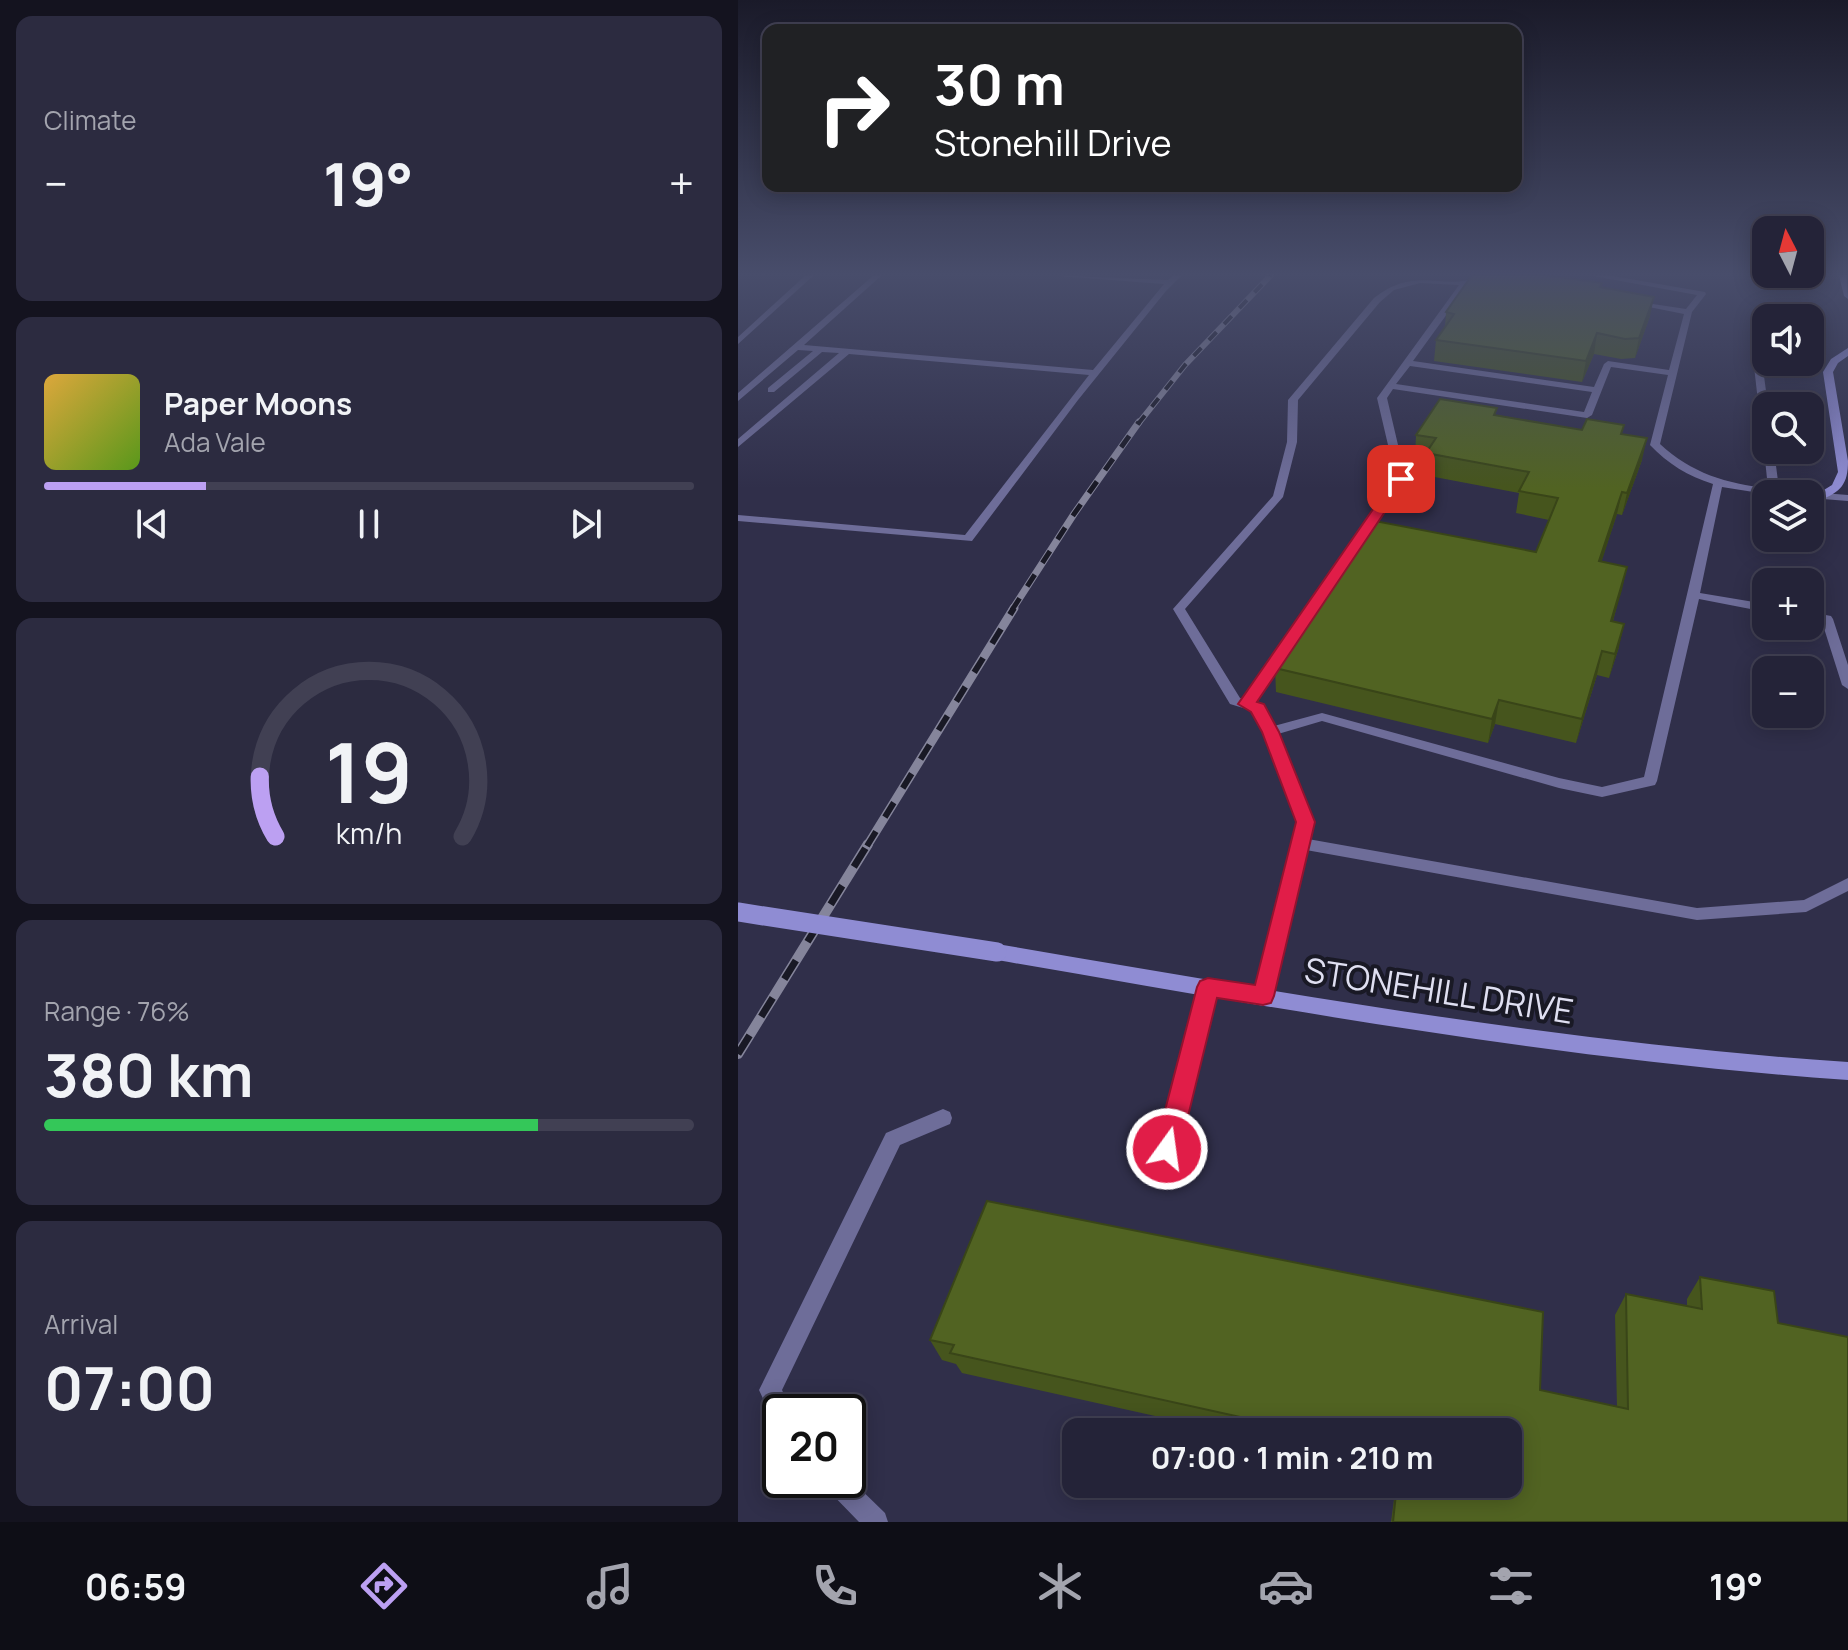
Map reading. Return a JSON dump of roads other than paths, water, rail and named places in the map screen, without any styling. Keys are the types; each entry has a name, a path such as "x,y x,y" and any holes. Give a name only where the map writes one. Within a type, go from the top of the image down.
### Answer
{"main road":[{"path":"1824,492 1837,487 1844,472 1828,372 1834,361 1848,351"},
{"name":"STONEHILL DRIVE","path":"738,912 1462,1028 1734,1066 1848,1071"}],"lane":[{"path":"738,518 968,539 1093,373 1117,346"},
{"path":"1263,996 1305,822 1258,708 1235,701 1179,609 1278,497 1292,442 1293,400 1338,346"},
{"path":"1358,541 1401,479 1382,398 1419,346"},
{"path":"1680,346 1655,445 1671,463 1717,485 1752,489"},
{"path":"738,398 797,347 1093,373"},
{"path":"771,390 820,349"},
{"path":"738,444 846,352"},
{"path":"1407,363 1597,390"},
{"path":"1390,386 1587,415 1608,364 1673,373"},
{"path":"749,388 799,392"},
{"path":"1270,732 1322,717 1559,783 1602,792 1650,781 1717,485"},
{"path":"1824,497 1848,498"},
{"path":"1247,704 1341,566"},
{"path":"1694,595 1752,605"},
{"path":"1824,618 1827,619 1848,685"},
{"path":"1300,843 1697,914 1806,906 1848,884"},
{"path":"1167,1149 1208,987"},
{"path":"772,1394 770,1390 893,1139 943,1118"},
{"path":"852,1498 876,1522"}],"railway":[{"path":"1138,424 1203,346"},
{"path":"1012,610 1139,422"},
{"path":"867,846 1014,608"},
{"path":"738,1054 868,844"}]}
